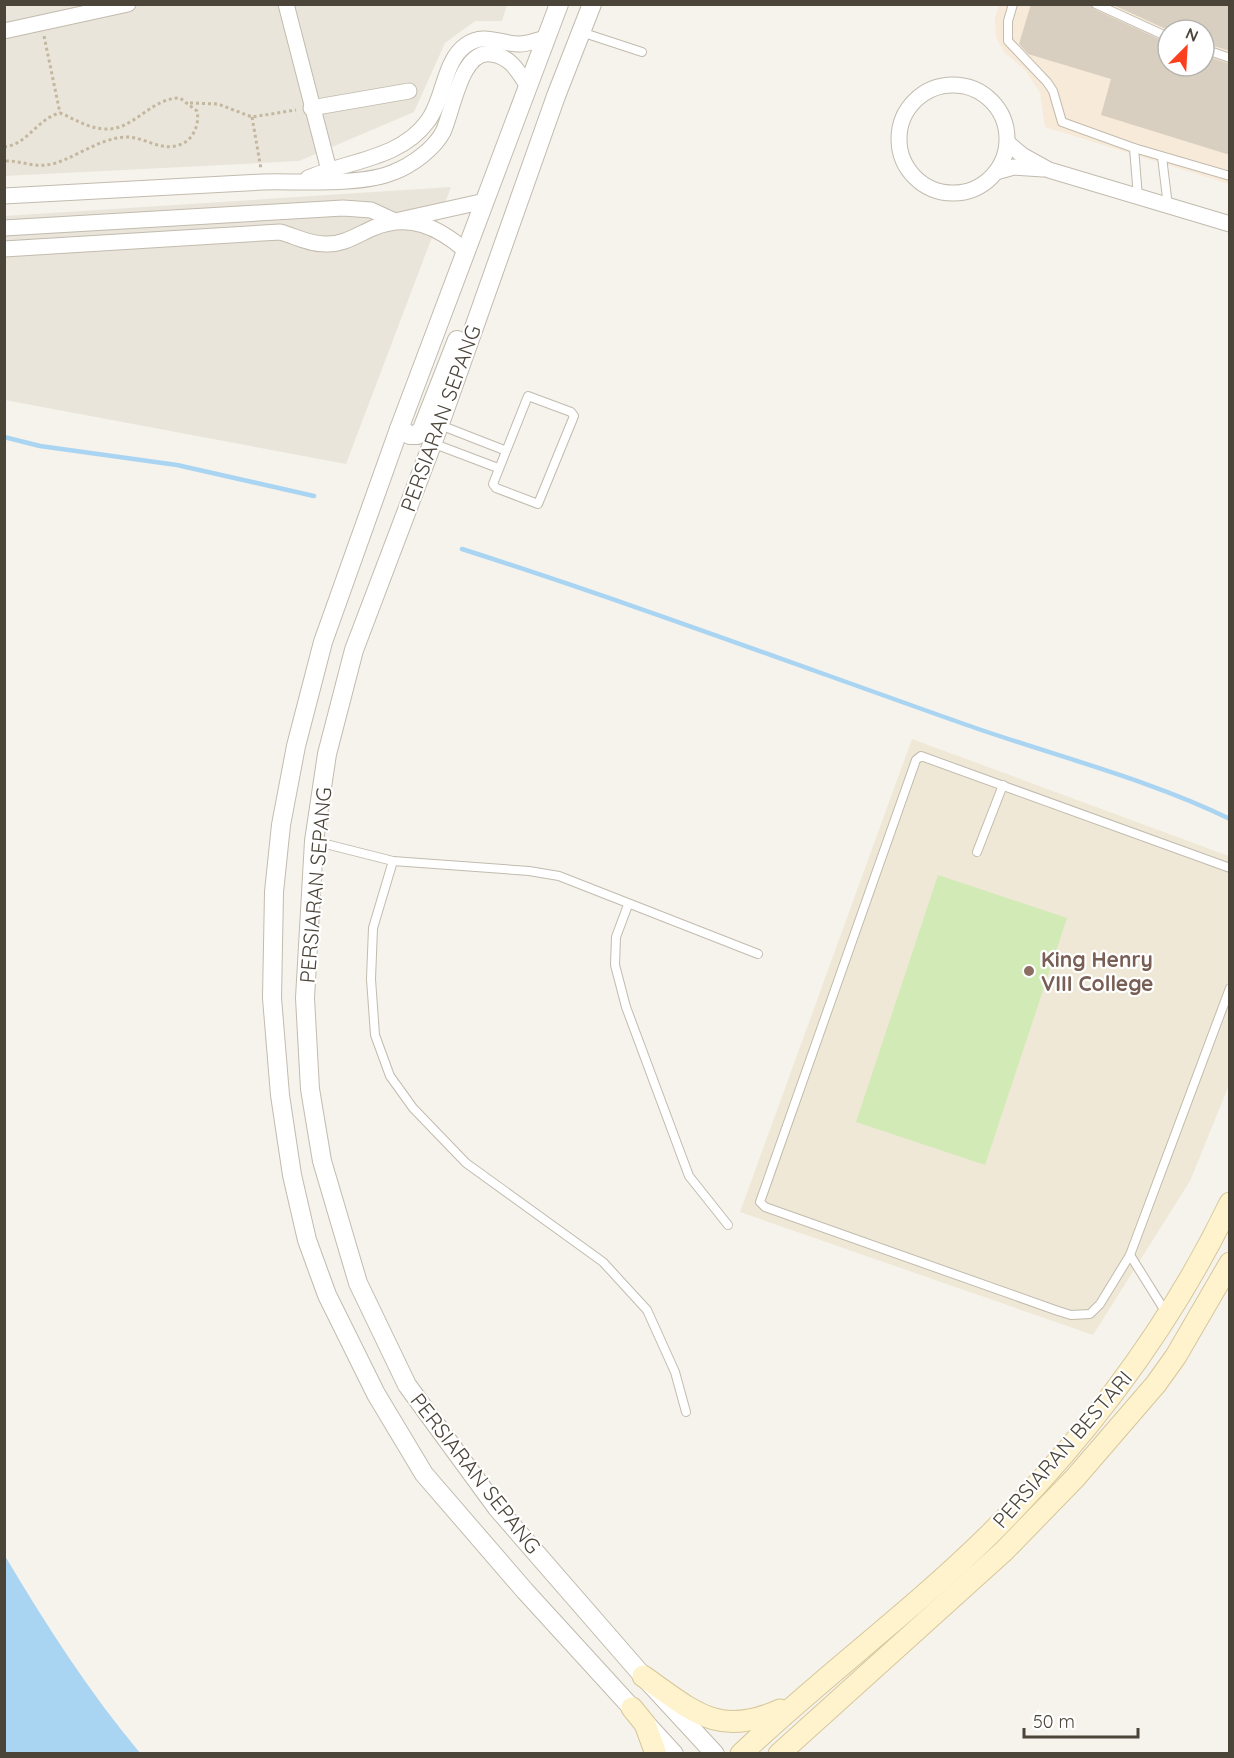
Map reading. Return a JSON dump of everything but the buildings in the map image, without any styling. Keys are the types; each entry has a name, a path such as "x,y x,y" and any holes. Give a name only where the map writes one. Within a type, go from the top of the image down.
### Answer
{"main road":[{"name":"PERSIARAN BESTARI","path":"741,1754 794,1704 988,1536 1056,1464 1118,1388 1168,1315 1230,1203"},
{"name":"PERSIARAN BESTARI","path":"778,1754 813,1720 1004,1551 1076,1478 1156,1384 1176,1356 1230,1263"},
{"path":"643,1676 691,1710 718,1722 757,1720 794,1704"},
{"path":"632,1708 645,1724 656,1754"},
{"path":"796,1754 813,1720"}],"street":[{"path":"4,31 128,4"},
{"path":"286,4 330,175"},
{"name":"PERSIARAN SEPANG","path":"558,4 399,429 323,642 296,746 281,825 274,892 272,998 280,1095 292,1174 307,1240 327,1295 376,1394 424,1474 525,1591 674,1754"},
{"name":"PERSIARAN SEPANG","path":"592,4 354,650 327,754 314,841 305,998 310,1089 322,1161 358,1283 407,1385 497,1508 643,1676 715,1754"},
{"path":"4,196 303,181 330,175 385,153 427,123 454,61 464,45 490,38 520,44 546,38"},
{"path":"330,175 393,173 429,149 443,132 466,67 474,57 489,53 503,56 515,67 527,86"},
{"path":"996,172 1008,142 1003,117 995,104 970,87 956,84 927,91 905,111 898,140 903,161 916,179 929,188 943,192 972,190 996,172 1014,167 1049,170 1230,224"},
{"path":"311,108 409,91"},
{"path":"1008,142 1022,155 1049,170"},
{"path":"4,249 280,232 303,241 326,245 348,241 395,221 484,201"},
{"path":"4,228 342,208 371,210 395,221 422,224 445,233 466,250"},
{"path":"399,429 410,435 417,435 422,429 462,327 513,215"}],"lane":[{"path":"1013,4 1008,21 1008,41 1047,82 1053,91 1062,122 1134,148 1230,176"},
{"path":"1096,4 1156,32"},
{"path":"581,32 642,52"},
{"path":"1134,148 1138,197"},
{"path":"1162,157 1168,206"},
{"path":"528,396 573,413 538,504 493,487 498,468 528,396"},
{"path":"439,424 504,450"},
{"path":"432,443 498,468"},
{"path":"1230,868 921,756 916,760 760,1202 765,1207 1071,1315 1090,1314 1100,1304 1130,1255 1230,988"},
{"path":"977,852 1003,785"},
{"path":"314,841 393,861 529,871 560,876 758,954"},
{"path":"393,861 373,928 370,979 375,1035 390,1076 414,1108 466,1163 603,1262 647,1310 675,1372 686,1412"},
{"path":"628,904 615,937 615,965 626,1007 689,1176 728,1225"},
{"path":"1130,1255 1168,1315"}],"path":[{"path":"4,161 17,160 47,166 104,141 127,137 172,148 183,144 196,130 199,119 197,111 190,103 180,98 170,98 116,129 82,125 60,113 41,23"},
{"path":"190,103 218,104 252,117 311,108"},
{"path":"4,147 18,143 44,120 60,113"},
{"path":"252,117 263,182"}],"shaded area":[{"path":"5,5 507,5 502,21 475,21 445,43 414,112 299,161 5,176"},
{"path":"999,5 1229,5 1229,184 1045,127 1040,93 1026,71 1004,52 996,37 995,18"},
{"path":"451,187 346,464 5,400 5,216"},
{"name":"King Henry VIII College","path":"912,739 1229,856 1229,1085 1190,1181 1093,1335 740,1212"}],"green space":[{"path":"938,875 1067,918 985,1165 856,1122"}],"water":[{"path":"5,1556 69,1658 140,1753 5,1753"}],"waterway":[{"path":"4,437 40,446 177,465 314,496"},
{"path":"462,549 964,724 1132,779 1230,819"}],"place":[{"name":"King Henry VIII College","path":"1029,971"}]}
